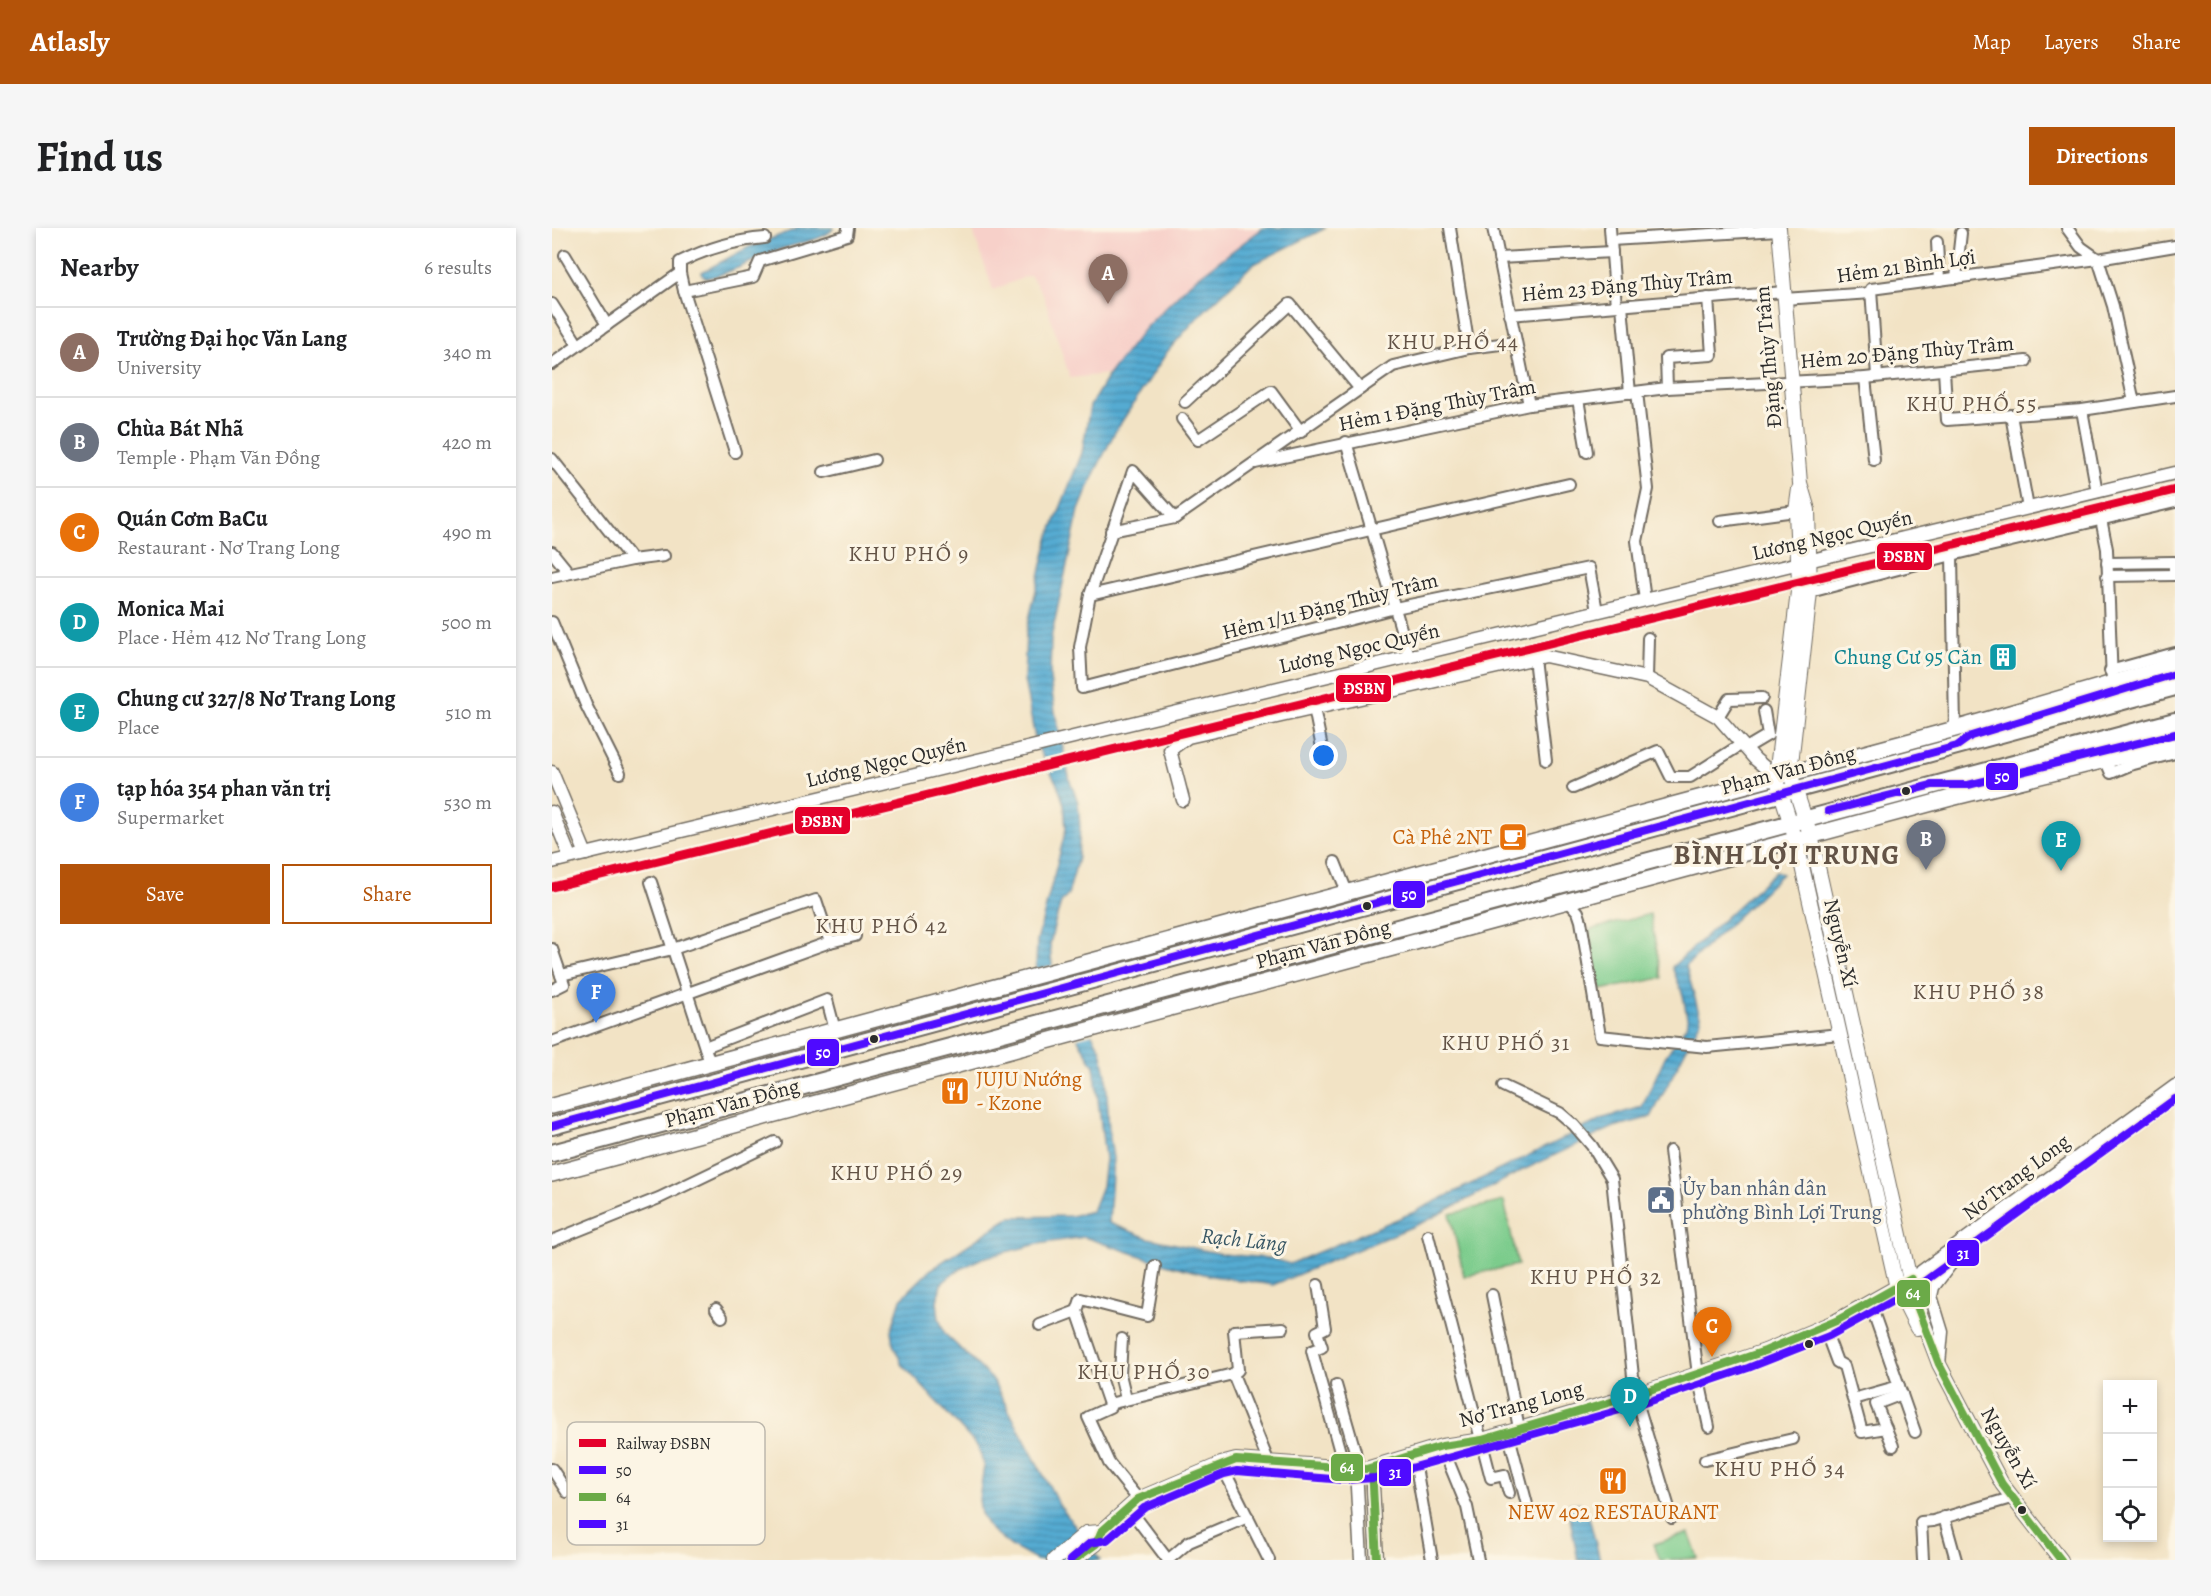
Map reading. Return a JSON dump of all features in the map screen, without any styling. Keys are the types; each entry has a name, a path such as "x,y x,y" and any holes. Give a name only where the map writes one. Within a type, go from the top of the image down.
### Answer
{"highway":[{"path":"2114,687 2175,687"},
{"name":"Phạm Văn Đồng","path":"552,1126 1958,746 2114,687"},
{"path":"2124,746 2175,721"},
{"name":"Phạm Văn Đồng","path":"552,1153 1932,784 2124,746"}],"main road":[{"name":"Đặng Thùy Trâm","path":"1779,229 1800,483 1808,510 1799,583 1783,775"},
{"name":"Đặng Thùy Trâm","path":"1783,775 1810,592 1796,511 1800,483"},
{"path":"2114,687 2175,665"},
{"path":"2114,687 2175,674"},
{"name":"Phạm Văn Đồng","path":"552,1106 2114,687"},
{"path":"1955,729 1958,746"},
{"path":"2124,746 2175,734"},
{"path":"2124,746 2175,743"},
{"name":"Phạm Văn Đồng","path":"552,1174 2035,776 2109,767 2124,746"},
{"name":"Nguyễn Xí","path":"1783,775 1803,839 1914,1298 1939,1364 2011,1498 2061,1560"},
{"name":"Nguyễn Xí","path":"1803,839 1840,1034 1897,1288 1924,1340 1933,1348"},
{"path":"1630,864 1635,884"},
{"path":"835,1030 839,1048"},
{"name":"Nơ Trang Long","path":"1074,1560 1133,1503 1221,1464 1236,1460 1358,1469 1442,1446 1480,1440 1698,1375 1824,1327 1911,1279"},
{"path":"1054,1560 1086,1533 1098,1538"}],"street":[{"path":"684,291 753,277 760,261 846,235 848,228"},
{"path":"1450,228 1469,348"},
{"path":"1493,228 1529,405"},
{"path":"1610,228 1611,252 1648,489 1637,542 1646,600"},
{"path":"2067,228 2081,247 2098,260 2113,306 2134,402"},
{"path":"1611,240 1779,229"},
{"path":"1956,278 1961,233"},
{"path":"735,452 680,273 682,261 735,242 765,238"},
{"path":"1937,242 1939,280"},
{"name":"Hẻm 21 Bình Lợi","path":"1784,296 1871,293 1871,289 2098,260 2175,246"},
{"path":"1499,258 1611,252"},
{"path":"565,255 607,325"},
{"path":"552,364 680,273"},
{"path":"1871,293 1877,376"},
{"name":"Hẻm 23 Đặng Thùy Trâm","path":"1510,315 1708,298 1784,296"},
{"path":"1667,388 1666,358 1712,355 1708,298"},
{"path":"552,304 579,345"},
{"path":"1185,402 1290,304 1360,389"},
{"path":"1255,463 1393,366 1469,348 1516,342"},
{"name":"Hẻm 20 Đặng Thùy Trâm","path":"1790,382 1865,378 2026,361"},
{"path":"1944,370 1947,420 2082,410 2175,396"},
{"path":"1865,378 1874,460"},
{"name":"Hẻm 1 Đặng Thùy Trâm","path":"1111,531 1175,518 1255,463 1346,442 1529,405 1667,388 1790,382"},
{"path":"1182,419 1198,440 1272,392 1301,432"},
{"path":"1578,399 1587,452"},
{"path":"2082,410 2097,492"},
{"path":"2011,415 2028,508"},
{"path":"1346,442 1409,656"},
{"path":"552,459 632,560"},
{"path":"824,472 874,460"},
{"path":"1090,596 1132,471 1175,518"},
{"name":"Lương Ngọc Quyến","path":"552,862 2175,473"},
{"path":"1090,596 1569,484"},
{"path":"1810,592 1952,555 2175,502"},
{"path":"1720,521 1796,511"},
{"path":"2101,519 2107,563 2114,687"},
{"path":"552,552 569,573"},
{"path":"1952,555 1955,729"},
{"path":"552,577 632,560 664,556"},
{"path":"2107,563 2174,562 2175,575 2107,576"},
{"name":"Hẻm 1/11 Đặng Thùy Trâm","path":"1090,596 1080,647 1082,688 1395,608 1589,568 1597,611"},
{"path":"552,622 586,705 620,773"},
{"path":"1647,678 1648,638"},
{"name":"Phạm Văn Đồng","path":"2114,687 2175,654"},
{"path":"1183,800 1171,762 1170,750 1188,737 1545,656 1647,678 1718,717 1744,746 1783,775"},
{"path":"1534,658 1546,760"},
{"path":"1718,717 1729,699 1762,698"},
{"path":"1314,708 1322,748"},
{"path":"1573,788 1659,751 1671,777 1690,777 1768,735 1764,711"},
{"name":"Phạm Văn Đồng","path":"2109,767 2130,765 2175,753"},
{"path":"552,772 586,854"},
{"path":"552,812 570,857"},
{"path":"1335,862 1347,892"},
{"path":"651,882 710,1063"},
{"path":"561,975 673,949 816,900 830,942"},
{"path":"1569,902 1578,912 1581,921 1600,1036 1707,1047 1840,1034"},
{"path":"552,1042 830,942 855,936"},
{"path":"552,949 564,984 552,990"},
{"path":"705,1047 827,1000 835,1030"},
{"path":"1503,1086 1560,1113 1592,1146 1612,1179 1635,1395 1672,1518"},
{"name":"Nơ Trang Long","path":"1911,1279 2169,1097 2175,1086"},
{"path":"552,1241 659,1198 775,1142"},
{"path":"1670,1151 1698,1375 1709,1427"},
{"path":"1428,1235 1491,1478 1504,1475 1509,1493"},
{"path":"1939,1364 1942,1332 1933,1302 1933,1287 1958,1254 1961,1244"},
{"path":"1155,1266 1147,1316 1081,1299 1077,1311 1110,1407 1088,1417 1109,1463 1168,1560 1189,1542 1248,1517"},
{"path":"1318,1285 1325,1328 1317,1332 1322,1347 1312,1352 1358,1469 1377,1560"},
{"path":"1492,1295 1529,1512"},
{"path":"1870,1303 1915,1432"},
{"path":"1041,1325 1077,1311"},
{"path":"1824,1327 1837,1362 1844,1366 1862,1432 1886,1428"},
{"path":"1109,1404 1233,1374 1238,1370 1233,1331 1283,1328"},
{"path":"1122,1339 1120,1374 1126,1400"},
{"path":"1233,1374 1269,1462"},
{"path":"1336,1385 1356,1451 1361,1560"},
{"path":"1853,1400 1901,1390"},
{"path":"1893,1446 1876,1404 1901,1390"},
{"path":"1706,1460 1793,1439"},
{"path":"1442,1446 1467,1507 1478,1560"},
{"path":"1414,1455 1432,1560"},
{"path":"1221,1464 1269,1560"},
{"path":"552,1468 567,1492"},
{"path":"1923,1560 1919,1523 2011,1498"},
{"path":"1938,1519 1956,1560"}],"shaded area":[{"path":"972,228 1263,228 1190,283 1145,328 1109,374 1070,378 1043,294 1030,275 993,290"}],"green space":[{"path":"1650,914 1662,978 1600,990 1589,930"},
{"path":"1504,1201 1518,1265 1464,1276 1450,1214"},
{"path":"1689,1533 1698,1558 1660,1560 1654,1544"}],"water":[{"path":"799,228 834,228 820,237 780,249 729,272 707,278 702,275 702,272 749,247"},
{"path":"1263,228 1326,228 1252,265 1196,319 1167,352 1115,432 1079,510 1051,638 1050,678 1055,712 1070,781 1078,802 1080,827 1078,858 1068,895 1061,903 1050,945 1052,965 1101,1050 1106,1074 1109,1132 1113,1158 1109,1223 1148,1238 1222,1254 1269,1258 1290,1264 1414,1212 1604,1118 1642,1107 1665,1057 1688,1023 1683,995 1672,967 1776,871 1782,874 1686,966 1701,1020 1651,1117 1614,1127 1523,1170 1428,1220 1273,1285 1212,1276 1162,1263 1084,1237 1038,1244 982,1258 957,1271 941,1284 937,1301 939,1319 945,1334 992,1379 1060,1506 1100,1560 1036,1560 1011,1546 990,1529 981,1514 979,1499 984,1466 978,1447 902,1364 893,1344 891,1331 901,1299 930,1270 1010,1217 1071,1216 1092,1211 1102,1186 1105,1159 1094,1066 1036,969 1037,941 1066,829 1064,804 1057,784 1036,744 1024,680 1026,632 1048,539 1082,453 1090,406 1109,374 1145,328 1190,283"},
{"path":"1570,1503 1581,1503 1589,1517 1600,1560 1578,1560 1568,1508"}],"pier":[{"path":"1056,965 1096,1033 1074,1039 1033,971"}],"rail line":[{"name":"ĐSBN","path":"552,887 2175,490"}],"transit line":[{"name":"50","path":"552,1126 1957,746 1971,736 2175,674"},
{"name":"50","path":"1828,811 1932,785 1968,785 2175,734"},
{"name":"31","path":"1070,1560 1090,1543 1107,1540 1144,1508 1224,1474 1237,1471 1344,1480 1375,1478 1638,1405 1748,1368 1829,1336 1911,1291 2175,1099"},
{"name":"64","path":"1074,1560 1096,1544 1101,1532 1138,1499 1236,1460 1366,1469 1442,1446 1482,1440 1635,1395 1765,1351 1836,1321 1911,1279 1914,1298 1939,1364 2002,1484 2061,1560"},
{"name":"64","path":"1372,1468 1377,1560"}],"place":[{"name":"Trường Đại học Văn Lang","path":"1108,304"},
{"name":"Chung Cư 95 Căn","path":"2003,657"},
{"name":"Cà Phê 2NT","path":"1513,837"},
{"name":"Chùa Bát Nhã","path":"1926,870"},
{"name":"Chung cư 327/8 Nơ Trang Long","path":"2061,871"},
{"name":"tạp hóa 354 phan văn trị","path":"596,1023"},
{"name":"JUJU Nướng - Kzone","path":"955,1091"},
{"name":"Ủy ban nhân dân phường Bình Lợi Trung","path":"1661,1200"},
{"name":"Quán Cơm BaCu","path":"1712,1357"},
{"name":"Monica Mai","path":"1630,1427"},
{"name":"NEW 402 RESTAURANT","path":"1613,1481"}],"district":[{"name":"KHU PHỐ 44","path":"1453,341"},
{"name":"KHU PHỐ 55","path":"1972,403"},
{"name":"KHU PHỐ 9","path":"909,553"},
{"name":"BÌNH LỢI TRUNG","path":"1787,855"},
{"name":"KHU PHỐ 42","path":"882,925"},
{"name":"KHU PHỐ 38","path":"1979,991"},
{"name":"KHU PHỐ 31","path":"1506,1042"},
{"name":"KHU PHỐ 29","path":"897,1172"},
{"name":"KHU PHỐ 32","path":"1596,1276"},
{"name":"KHU PHỐ 30","path":"1144,1371"},
{"name":"KHU PHỐ 34","path":"1780,1468"}],"water label":[{"name":"Rạch Lăng","path":"1244,1239"}]}
